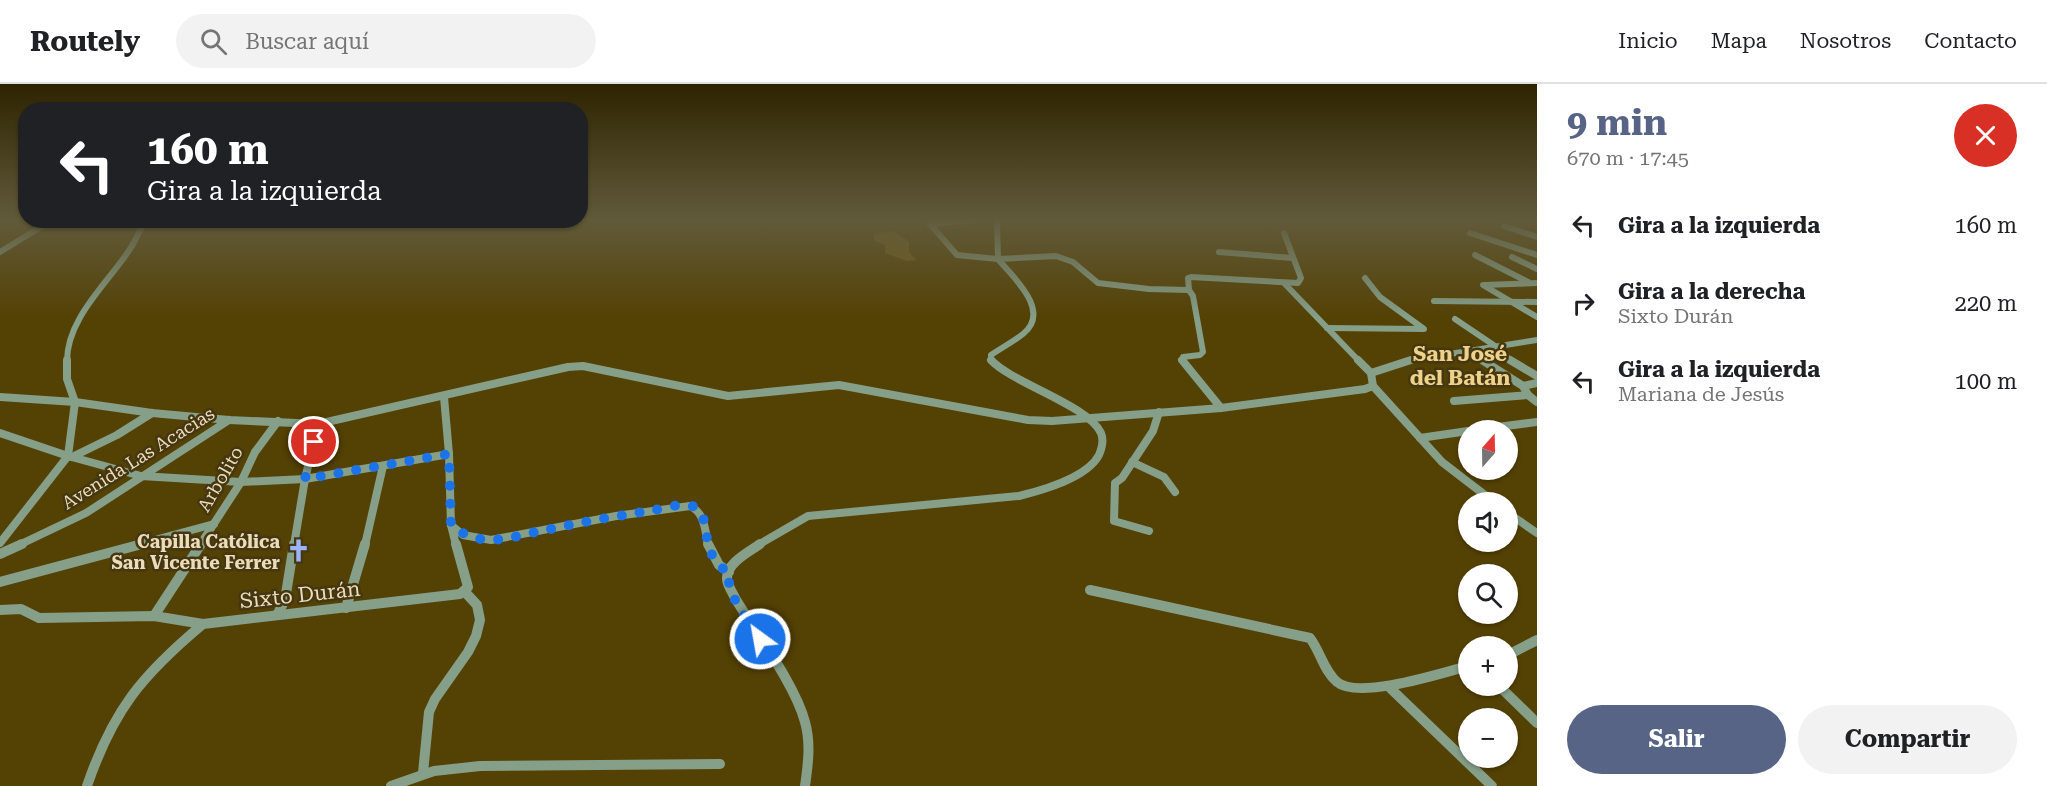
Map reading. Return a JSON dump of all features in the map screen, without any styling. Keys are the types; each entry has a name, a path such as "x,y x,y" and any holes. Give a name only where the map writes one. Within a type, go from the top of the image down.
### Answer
{"street":[{"path":"70,456 75,402 67,379 67,344 88,306 127,253"},
{"path":"955,253 957,255 998,260 1061,257 1082,268 1091,280 1098,283 1189,290"},
{"path":"724,569 769,537 808,516 1019,496 1040,492 1070,478 1096,462 1102,450 1102,433 1099,426 990,361 991,355 996,350 1025,333 1034,310 1026,290 998,260 998,253"},
{"path":"1228,253 1293,258"},
{"path":"1221,408 1182,360 1183,357 1200,355 1203,352 1188,278 1298,283 1301,278 1291,253"},
{"path":"1475,255 1534,283 1537,288"},
{"path":"1512,257 1537,269"},
{"path":"1327,328 1424,329 1380,297 1365,278"},
{"path":"1284,283 1371,374 1373,386 1442,462 1481,492"},
{"path":"1534,283 1484,284 1509,302 1537,317"},
{"path":"1434,301 1537,302"},
{"path":"1455,319 1537,376"},
{"path":"1371,374 1412,359 1537,340"},
{"path":"1467,350 1523,386 1528,395 1537,402"},
{"path":"0,397 75,402 152,413 229,420 318,424 444,397 568,366 583,366 728,396 839,385 1028,420 1221,408 1365,389 1373,386"},
{"path":"1523,386 1537,383"},
{"path":"1454,401 1528,395"},
{"path":"423,773 429,713 437,693 470,652 480,619 474,597 465,592 468,587 466,573 456,550 451,525 449,454 444,397"},
{"path":"1149,531 1114,521 1115,483 1122,478 1153,431 1159,412"},
{"path":"0,543 70,456 117,435 152,413"},
{"name":"Avenida Las Acacias","path":"0,554 86,513 229,420"},
{"name":"Arbolito","path":"154,616 241,482 255,452 278,421"},
{"path":"1518,424 1537,422"},
{"path":"277,615 285,600 305,479 318,424"},
{"path":"1420,438 1458,432"},
{"path":"0,433 141,476 241,482 305,479 449,454"},
{"path":"1132,462 1164,477 1175,492"},
{"path":"346,608 366,540 383,466"},
{"path":"451,525 463,535 491,540 616,516 696,507 701,513 710,556 724,569 735,598 798,700 806,724 808,742 809,761 806,786"},
{"path":"1518,520 1537,533"},
{"path":"0,582 214,524"},
{"path":"1090,590 1307,637 1312,640 1341,685 1389,687 1458,669"},
{"name":"Sixto Durán","path":"0,610 21,609 39,618 154,616 204,624 465,592"},
{"path":"87,786 111,726 132,696 166,655 204,624"},
{"path":"1518,650 1537,640"},
{"path":"1389,687 1492,786"},
{"path":"1509,696 1537,723"},
{"path":"391,786 436,770 511,765 720,764"}],"shaded area":[{"path":"885,253 910,253 916,260 907,261"}],"place":[{"name":"Capilla Católica San Vicente Ferrer","path":"298,551"}],"district":[{"name":"San José del Batán","path":"1460,366"}],"route":[{"path":"314,442 305,479 449,454 451,525 463,535 476,538 506,539 616,516 684,506 696,507 701,513 710,556 719,567 729,572 727,580 735,598 760,639"}]}
